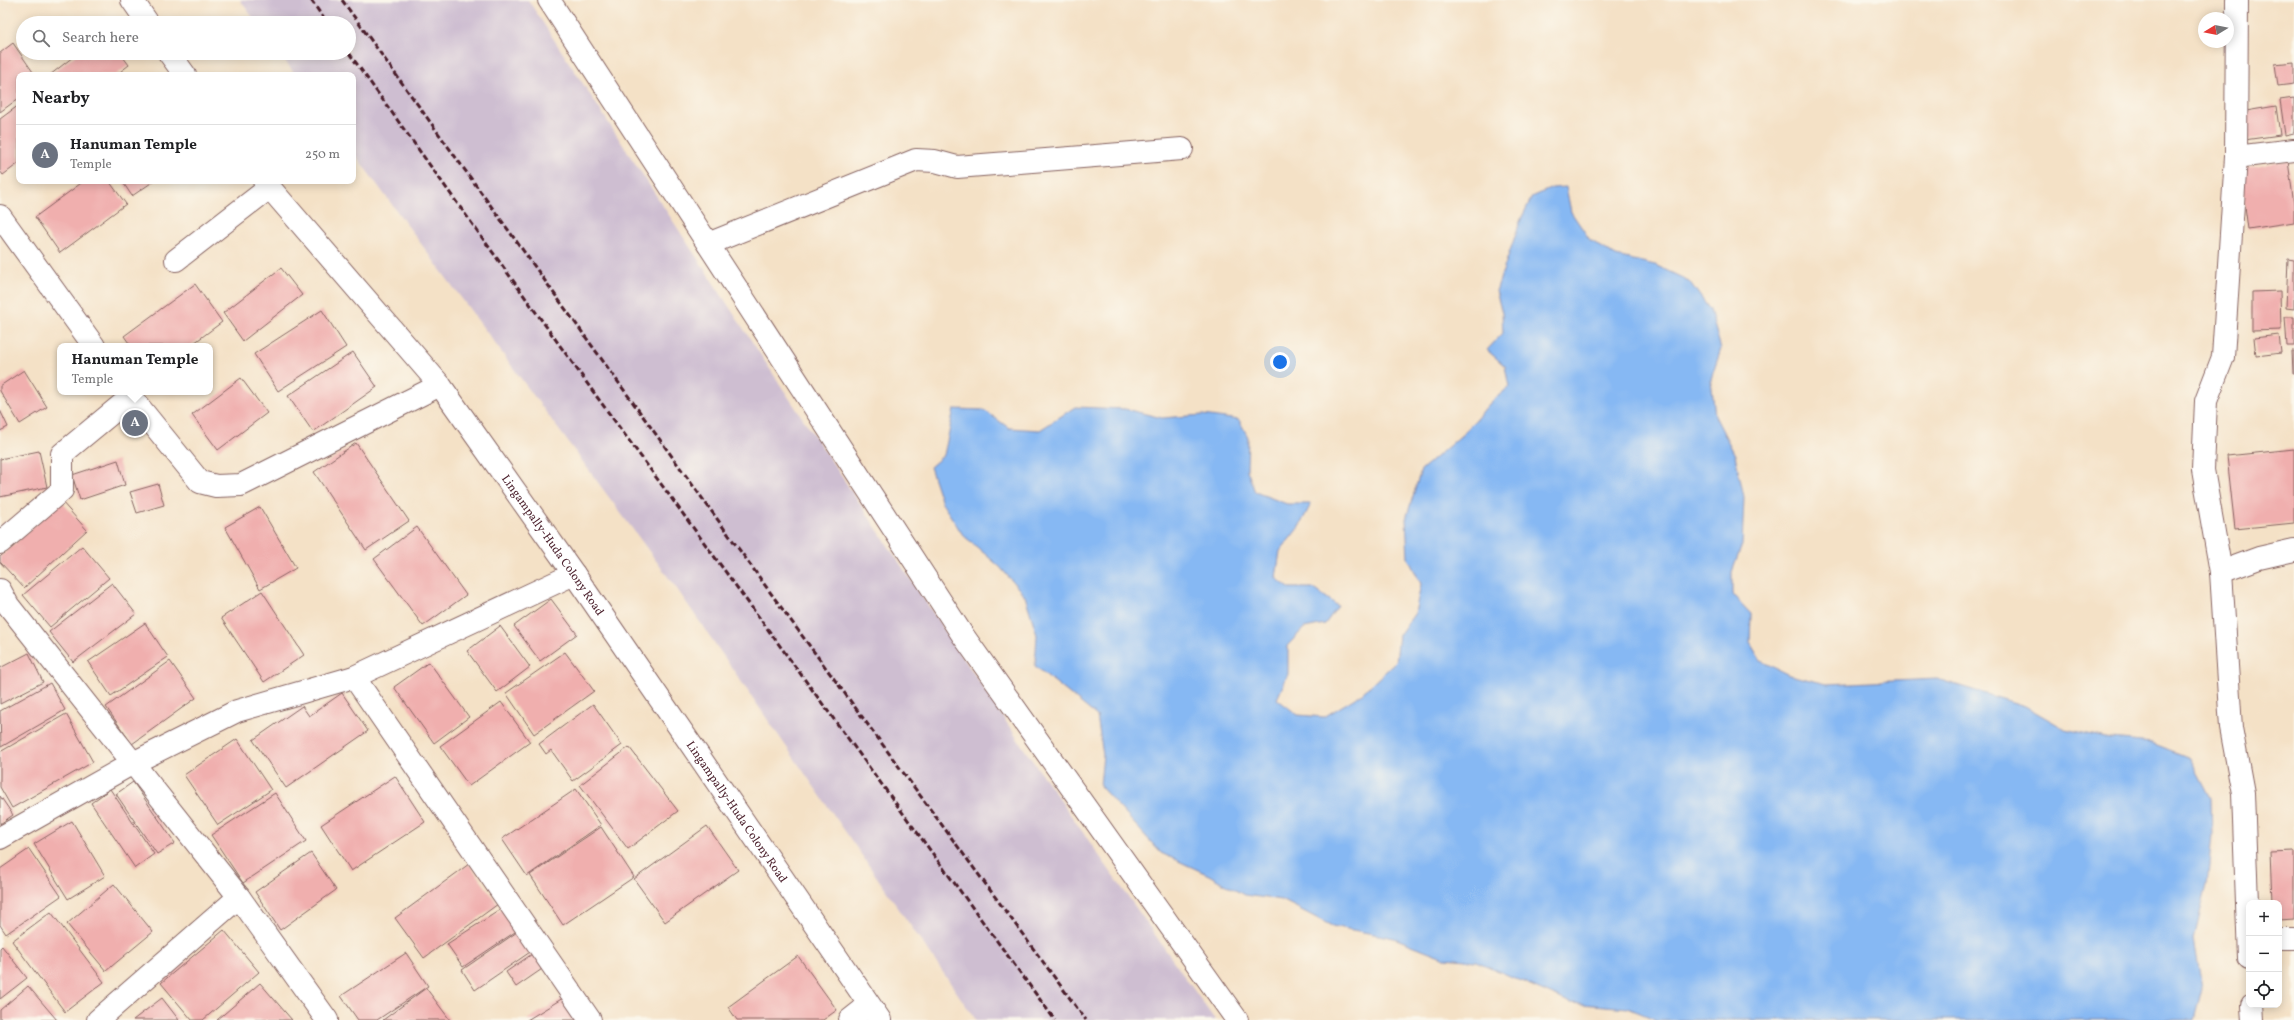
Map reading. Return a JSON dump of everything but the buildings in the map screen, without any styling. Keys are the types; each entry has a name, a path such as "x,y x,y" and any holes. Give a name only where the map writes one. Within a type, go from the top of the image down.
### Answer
{"street":[{"path":"132,0 143,16"},
{"path":"549,0 962,634 1236,1020"},
{"path":"2237,0 2236,157 2222,357 2206,401 2203,470 2221,572 2231,728 2243,793 2249,936"},
{"path":"174,60 183,72"},
{"path":"708,244 916,160 935,161 957,167 1182,149"},
{"path":"2236,157 2294,150"},
{"path":"176,260 267,184"},
{"name":"Lingampally-Huda Colony Road","path":"267,184 440,385 574,574 874,1012"},
{"path":"2,223 92,343"},
{"path":"0,542 62,490 62,454 129,395 200,482 216,486 241,485 440,385"},
{"path":"2221,572 2259,558 2294,550"},
{"path":"0,838 133,763 237,711 354,677 574,574"},
{"path":"3,600 239,897 327,1020"},
{"path":"354,677 590,1020"},
{"path":"98,1020 239,897"},
{"path":"2282,939 2294,939"},
{"path":"2252,1008 2253,1020"},
{"path":"850,1020 874,1012"}],"shaded area":[{"path":"240,0 528,0 783,389 1029,756 1215,1020 976,1020 677,589 356,156 356,72 294,72 284,60 356,60 356,16 252,16"}],"water":[{"path":"1566,187 1571,212 1590,240 1616,256 1655,265 1689,281 1710,310 1721,349 1711,379 1715,416 1735,455 1744,497 1742,545 1732,572 1732,594 1751,614 1750,643 1761,661 1789,675 1827,684 1937,679 2025,706 2065,729 2111,739 2152,743 2190,758 2211,798 2212,835 2207,885 2194,939 2202,988 2194,1020 1657,1020 1628,1008 1571,1003 1476,961 1445,958 1394,938 1332,926 1282,900 1244,895 1209,875 1161,853 1100,786 1103,755 1097,716 1035,666 1037,635 1025,596 1000,567 963,535 942,503 930,467 944,455 954,409 984,410 1009,428 1040,430 1075,407 1125,409 1162,418 1203,415 1239,420 1248,437 1247,470 1255,492 1287,504 1311,504 1299,527 1280,551 1276,578 1289,588 1313,588 1338,606 1325,624 1304,628 1288,645 1288,674 1277,699 1298,715 1324,717 1360,695 1396,662 1399,635 1415,613 1421,584 1408,558 1406,519 1421,470 1464,433 1490,403 1509,387 1505,366 1487,350 1503,333 1502,313 1496,291 1521,219 1532,197 1552,188"}],"railway":[{"path":"311,0 322,16"},
{"path":"342,0 354,16"},
{"path":"356,19 775,599 1086,1020"},
{"path":"354,60 597,397 1055,1020"}],"place":[{"name":"Hanuman Temple","path":"135,423"}]}
